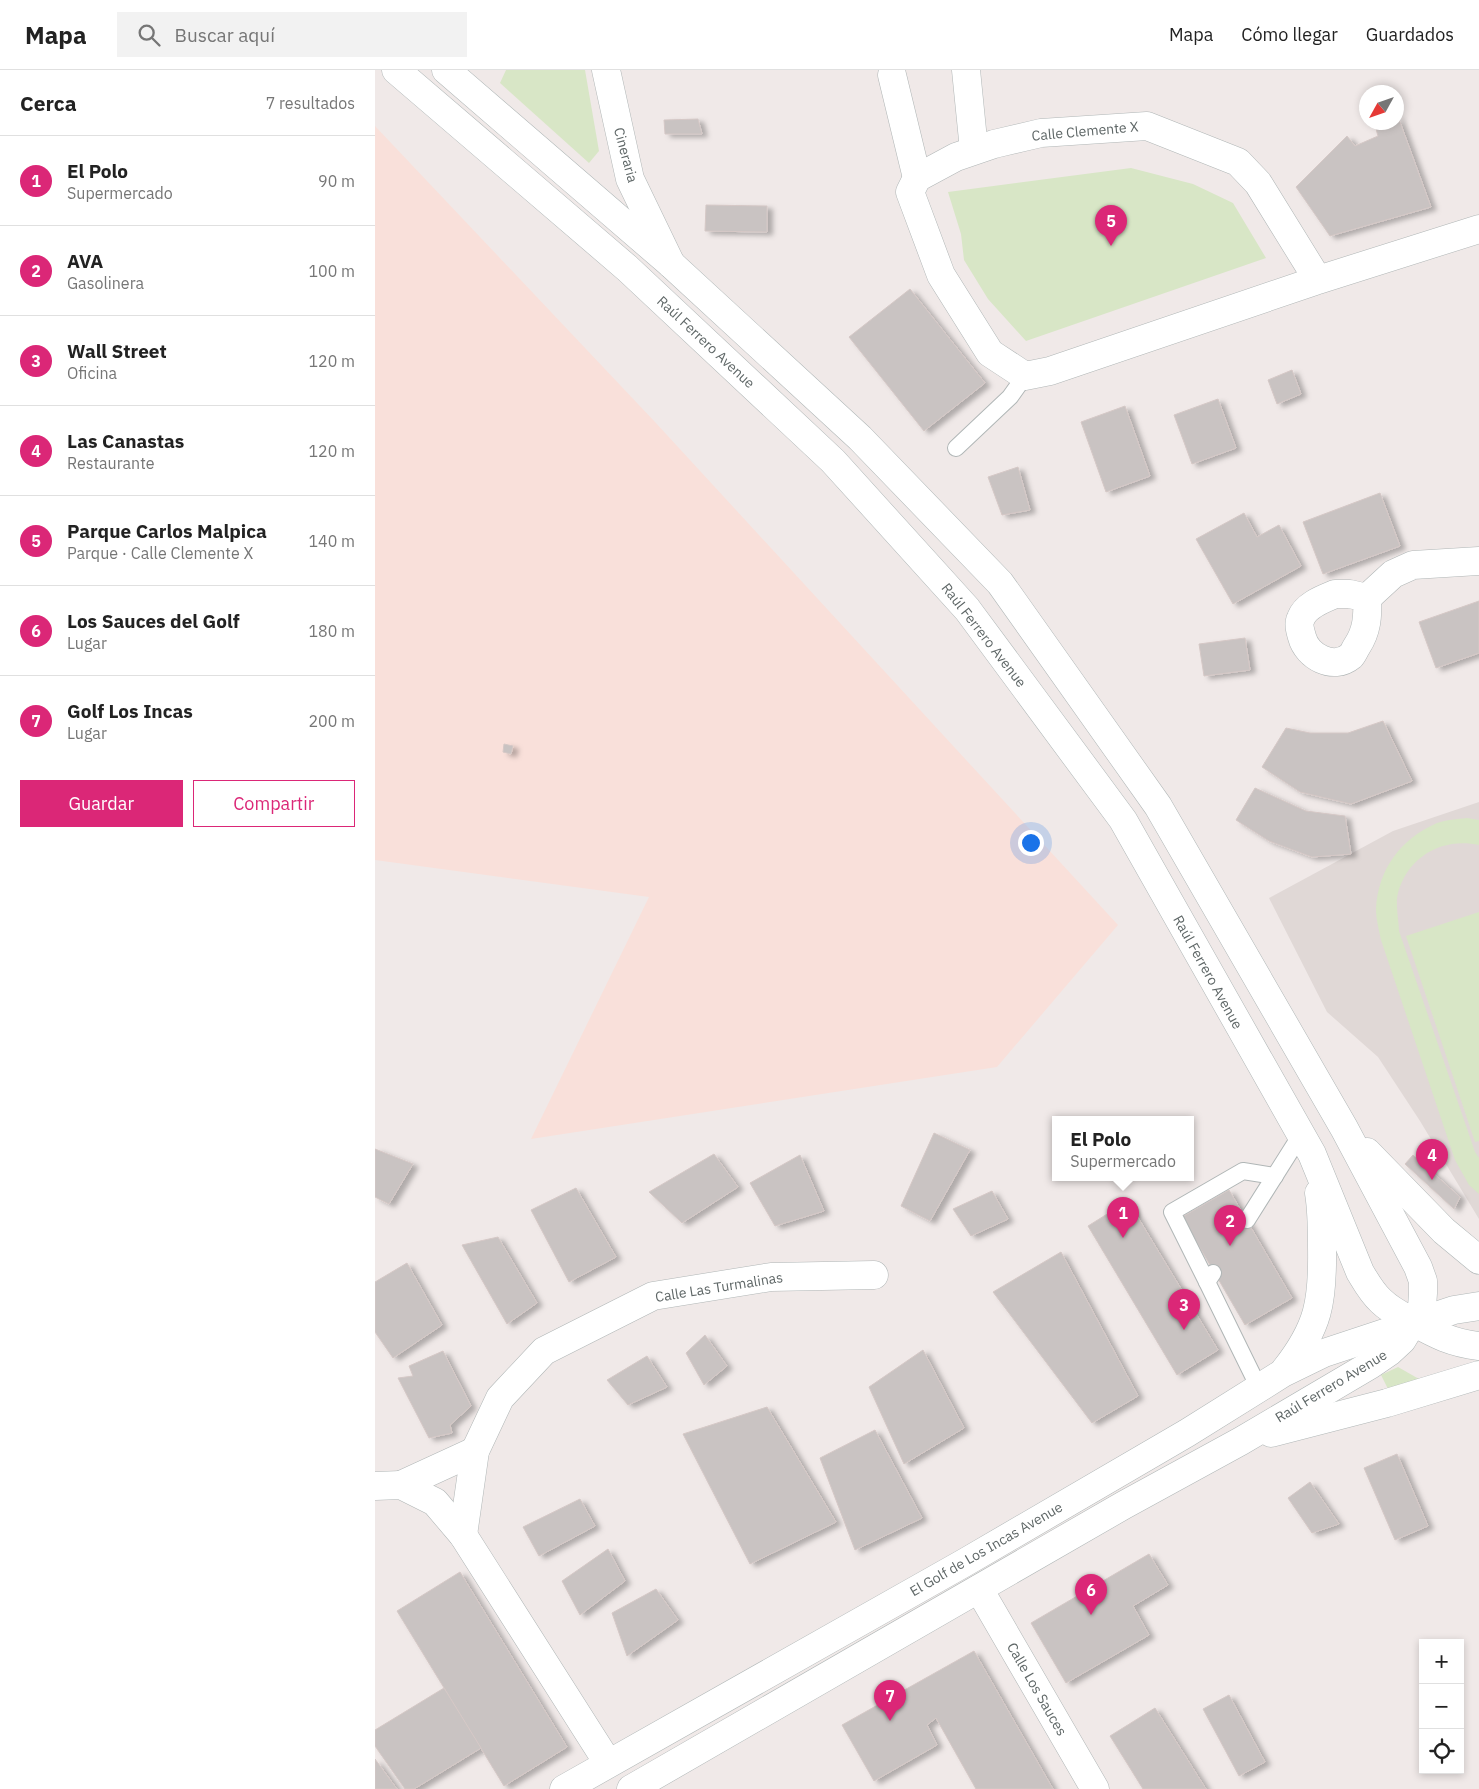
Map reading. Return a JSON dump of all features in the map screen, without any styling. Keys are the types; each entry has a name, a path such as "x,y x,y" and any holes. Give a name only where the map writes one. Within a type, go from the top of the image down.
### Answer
{"street":[{"name":"Raúl Ferrero Avenue","path":"396,70 627,268 833,461 967,608 1123,820 1306,1145 1360,1272 1381,1302 1414,1322"},
{"name":"Raúl Ferrero Avenue","path":"446,70 671,264 860,438 1000,583 1158,806 1344,1128 1418,1267 1423,1281 1422,1307 1403,1340 1389,1352 1357,1373 1241,1441"},
{"name":"Cineraria","path":"606,70 630,179 671,264"},
{"path":"966,70 974,150"},
{"path":"892,75 917,178 910,192 941,275 990,353 1025,376 1050,371 1318,280 1479,229"},
{"name":"Calle Clemente X","path":"917,178 956,157 974,150 1041,133 1147,126 1237,162 1257,183 1318,280"},
{"path":"1367,598 1393,574 1413,565 1479,560"},
{"path":"1344,1128 1444,1231 1479,1260"},
{"path":"1283,1373 1309,1336 1319,1306 1322,1276 1322,1208 1306,1145"},
{"name":"Calle Las Turmalinas","path":"463,1535 475,1451 501,1398 545,1351 653,1296 771,1277 874,1275"},
{"name":"El Golf de Los Incas Avenue","path":"564,1789 964,1563 1187,1433 1283,1373 1324,1352 1454,1310 1479,1306"},
{"path":"1414,1322 1433,1334 1450,1341 1479,1346"},
{"path":"631,1789 1124,1505 1241,1441 1387,1403 1479,1375"},
{"path":"388,1485 475,1451"},
{"path":"388,1485 435,1502 463,1535 608,1763"},
{"name":"Calle Los Sauces","path":"979,1589 1095,1789"}],"lane":[{"path":"957,448 1010,397 1025,376"},
{"path":"1247,1220 1275,1176 1306,1145"},
{"path":"1259,1388 1211,1277 1172,1212 1243,1171 1275,1176"}],"shaded area":[{"path":"1479,802 1479,1219 1420,1121 1378,1057 1327,1012 1269,898 1393,831"}],"green space":[{"path":"506,70 585,70 599,151 589,163 500,83"},
{"path":"1131,168 1193,184 1233,203 1266,258 1026,341 988,299 964,260 961,234 948,192"},
{"path":"1467,818 1479,820 1479,845 1466,843 1440,847 1419,859 1403,880 1397,897 1397,907 1399,931 1475,1152 1479,1158 1479,1194 1469,1185 1455,1160 1381,940 1376,909 1381,881 1386,869 1402,847 1412,838 1437,823"},
{"path":"1479,912 1479,1141 1475,1142 1406,936"},
{"path":"1398,1367 1426,1383 1390,1393 1381,1375"}],"sand":[{"path":"375,126 655,422 1118,925 997,1067 531,1139 649,897 375,860"}],"building":[{"path":"698,119 702,134 665,134 664,120"},
{"path":"1376,130 1403,130 1431,207 1330,236 1296,187 1347,136 1355,146 1378,136"},
{"path":"706,205 767,206 767,232 705,231"},
{"path":"910,289 985,383 924,431 849,337"},
{"path":"1292,370 1301,394 1277,404 1268,380"},
{"path":"1218,399 1236,448 1192,464 1174,415"},
{"path":"1125,406 1150,476 1106,492 1081,422"},
{"path":"1018,467 1030,510 1002,515 988,477"},
{"path":"1380,493 1400,546 1323,574 1303,522"},
{"path":"1244,513 1257,537 1279,525 1301,566 1233,604 1196,539"},
{"path":"1479,601 1479,653 1436,668 1419,622"},
{"path":"1245,638 1250,670 1204,676 1199,644"},
{"path":"1383,721 1412,781 1351,804 1300,792 1262,767 1286,728 1310,733 1348,733"},
{"path":"504,744 513,746 511,754 503,752"},
{"path":"1255,788 1306,811 1345,816 1351,854 1312,857 1269,841 1236,820"},
{"path":"934,1133 970,1150 930,1221 901,1206"},
{"path":"375,1149 413,1164 389,1204 375,1197"},
{"path":"714,1154 738,1187 682,1223 649,1192"},
{"path":"800,1155 824,1211 775,1226 750,1183"},
{"path":"1413,1155 1460,1197 1454,1209 1405,1164"},
{"path":"576,1188 616,1257 569,1282 531,1210"},
{"path":"1229,1190 1292,1298 1245,1325 1182,1217"},
{"path":"992,1191 1008,1219 971,1236 953,1209"},
{"path":"1128,1201 1218,1350 1177,1375 1088,1226"},
{"path":"498,1237 537,1303 507,1324 462,1245"},
{"path":"1061,1252 1138,1396 1092,1423 993,1292"},
{"path":"407,1263 442,1325 393,1358 375,1332 375,1282"},
{"path":"705,1335 727,1366 704,1385 686,1353"},
{"path":"923,1350 964,1428 904,1464 869,1387"},
{"path":"443,1351 471,1406 450,1425 452,1433 429,1438 398,1378 413,1376 409,1366"},
{"path":"647,1356 667,1387 628,1405 607,1380"},
{"path":"767,1407 836,1522 750,1564 683,1434"},
{"path":"875,1430 922,1518 855,1550 820,1458"},
{"path":"1397,1454 1428,1526 1395,1540 1364,1468"},
{"path":"1310,1482 1339,1524 1312,1533 1288,1498"},
{"path":"580,1499 595,1526 539,1556 523,1527"},
{"path":"608,1549 625,1581 580,1615 562,1581"},
{"path":"1149,1554 1168,1585 1133,1606 1149,1635 1066,1683 1031,1623"},
{"path":"460,1572 567,1747 504,1786 397,1611"},
{"path":"656,1589 678,1620 627,1656 612,1613"},
{"path":"974,1651 1053,1789 976,1789 936,1718 927,1725 937,1745 874,1781 842,1725"},
{"path":"444,1688 481,1748 414,1789 405,1789 375,1746 375,1730"},
{"path":"1229,1695 1265,1762 1239,1776 1203,1709"},
{"path":"1155,1708 1206,1789 1143,1789 1110,1736"},
{"path":"375,1759 397,1789 375,1789"}],"place":[{"name":"Parque Carlos Malpica","path":"1111,246"},
{"name":"Las Canastas","path":"1432,1180"},
{"name":"El Polo","path":"1123,1238"},
{"name":"AVA","path":"1230,1246"},
{"name":"Wall Street","path":"1184,1330"},
{"name":"Los Sauces del Golf","path":"1091,1615"},
{"name":"Golf Los Incas","path":"890,1721"}]}
